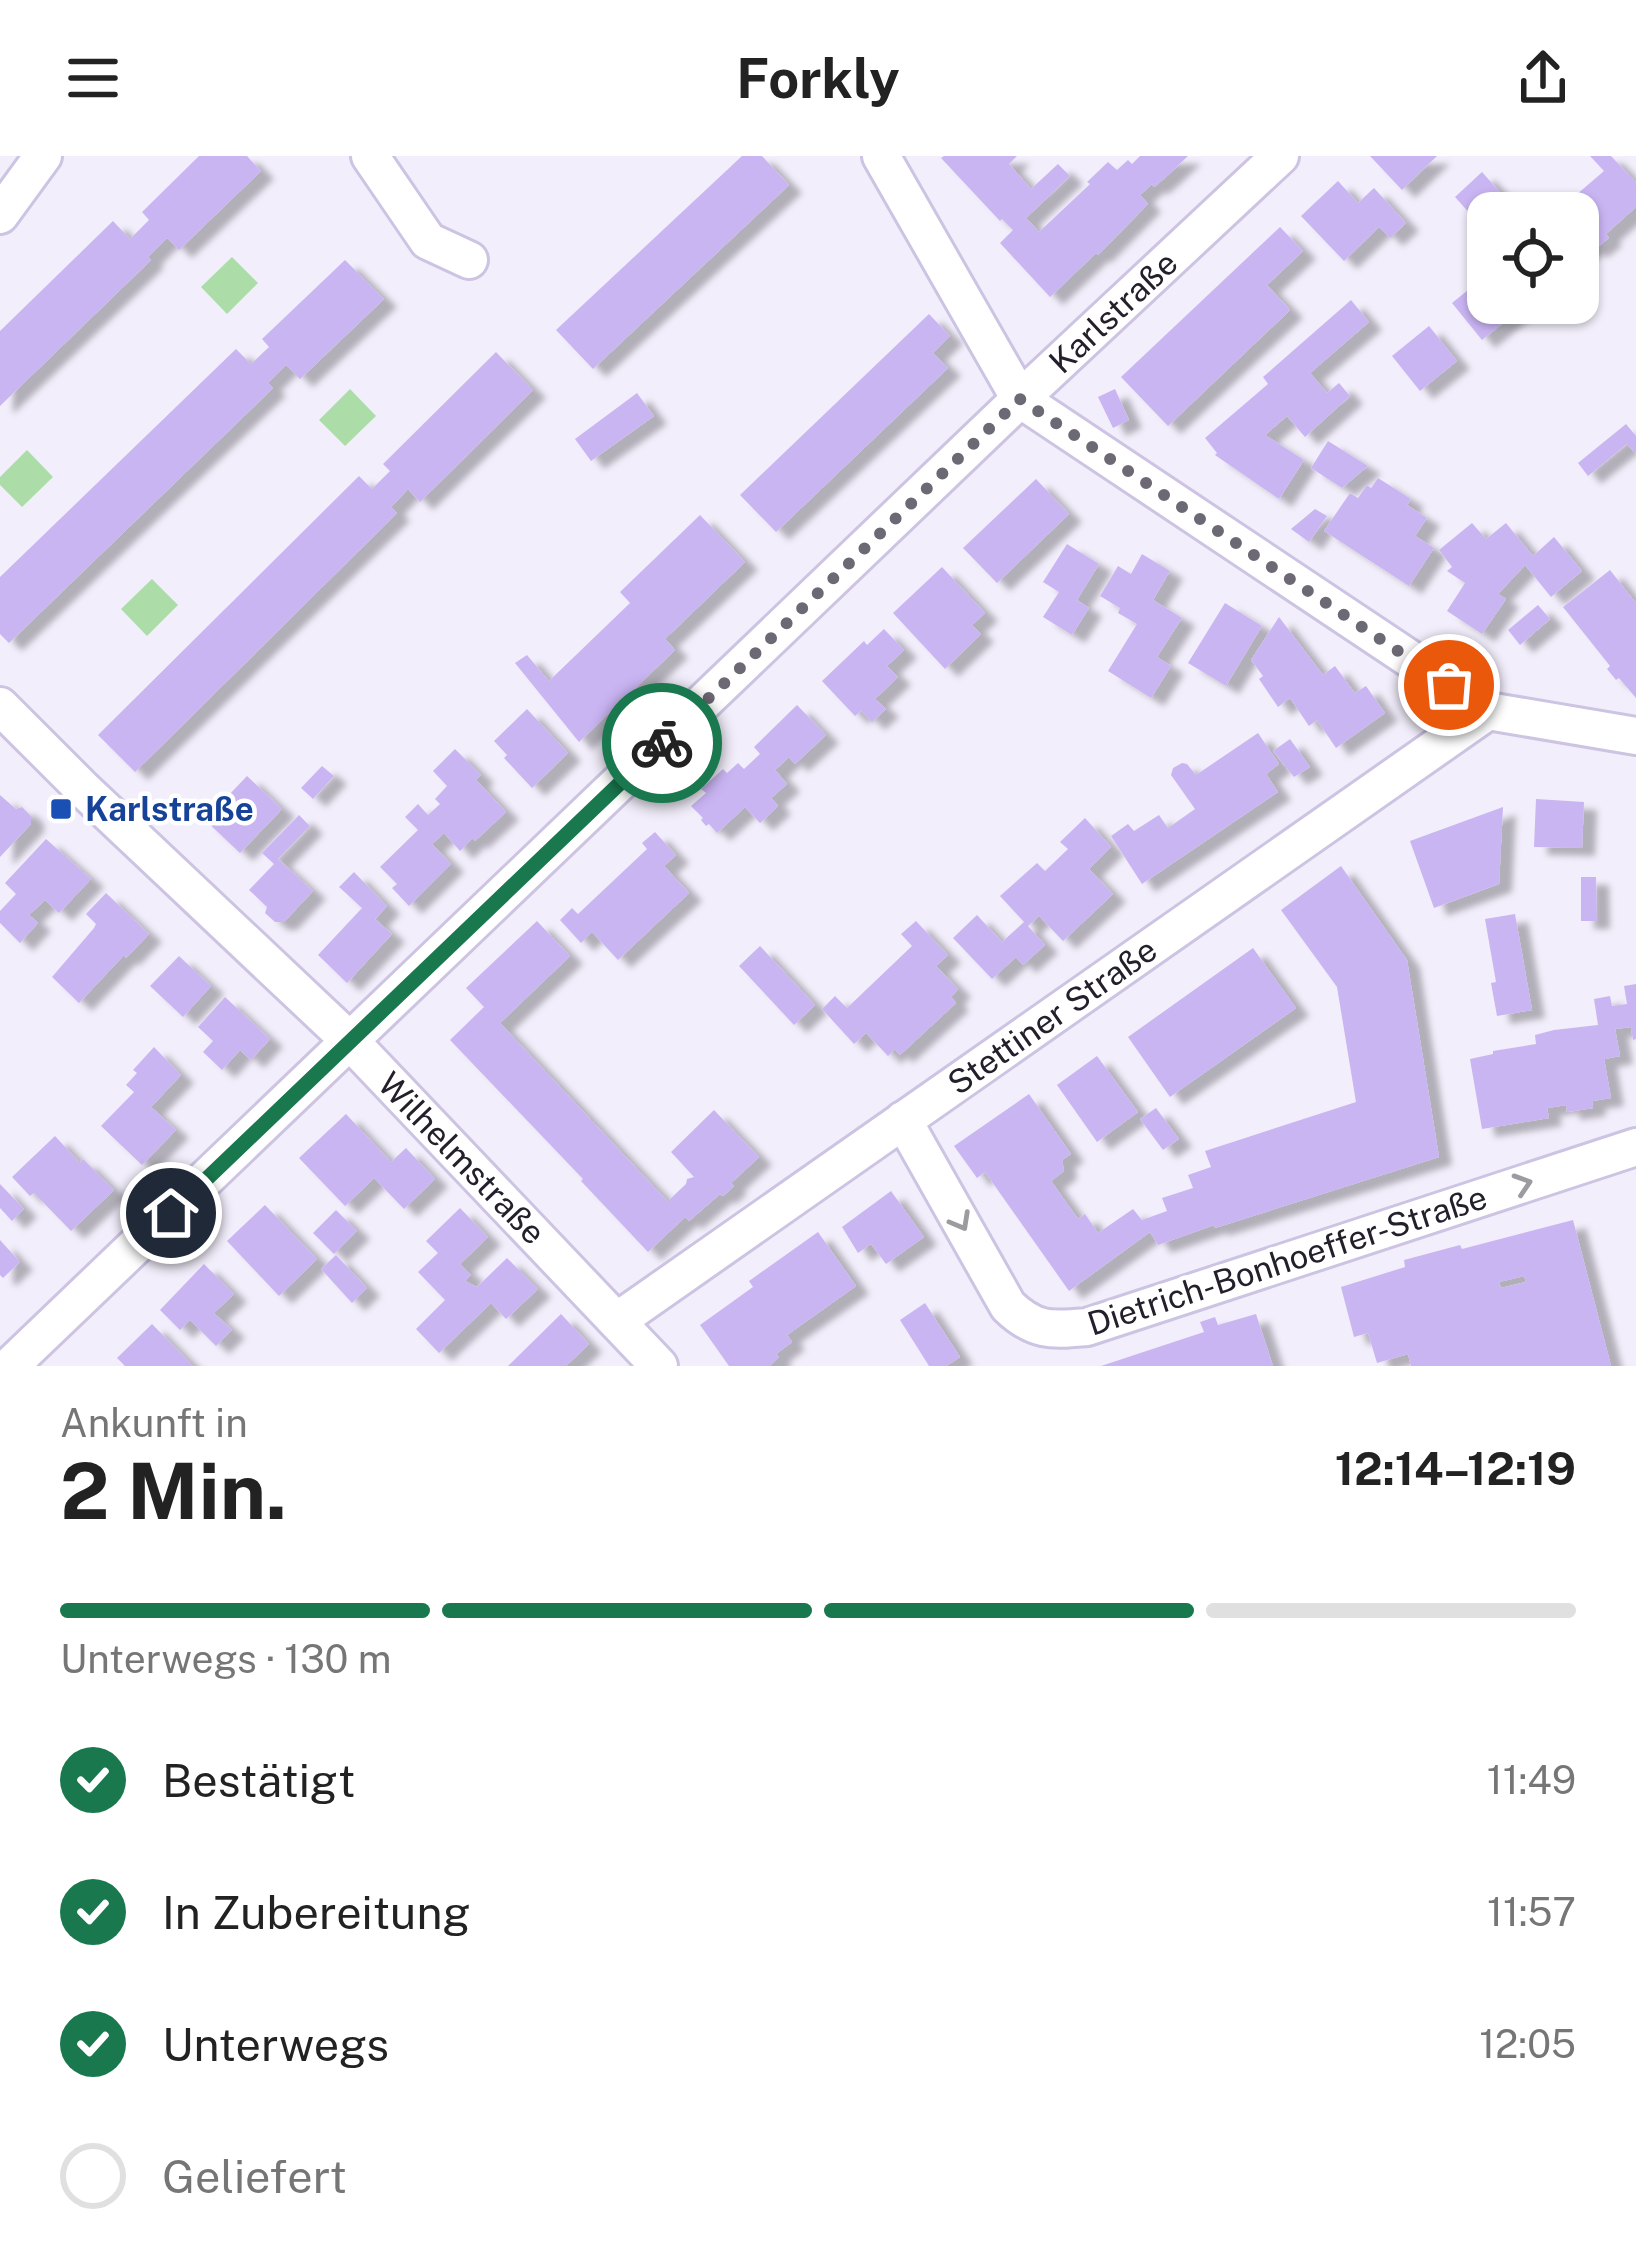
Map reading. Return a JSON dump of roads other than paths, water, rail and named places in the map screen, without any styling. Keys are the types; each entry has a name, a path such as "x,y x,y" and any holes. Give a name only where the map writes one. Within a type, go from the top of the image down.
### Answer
{"street":[{"path":"0,215 43,156"},
{"path":"370,156 428,241 469,260"},
{"path":"881,156 1020,399 1488,711 1636,736"},
{"name":"Karlstraße","path":"10,1366 1280,156"},
{"name":"Wilhelmstraße","path":"0,706 350,1041 658,1366"},
{"name":"Stettiner Straße","path":"616,1321 1488,711"},
{"name":"Dietrich-Bonhoeffer-Straße","path":"903,1120 1008,1306 1025,1323 1056,1330 1087,1327 1636,1147"}],"place":[{"name":"Karlstraße","path":"61,809"}]}
